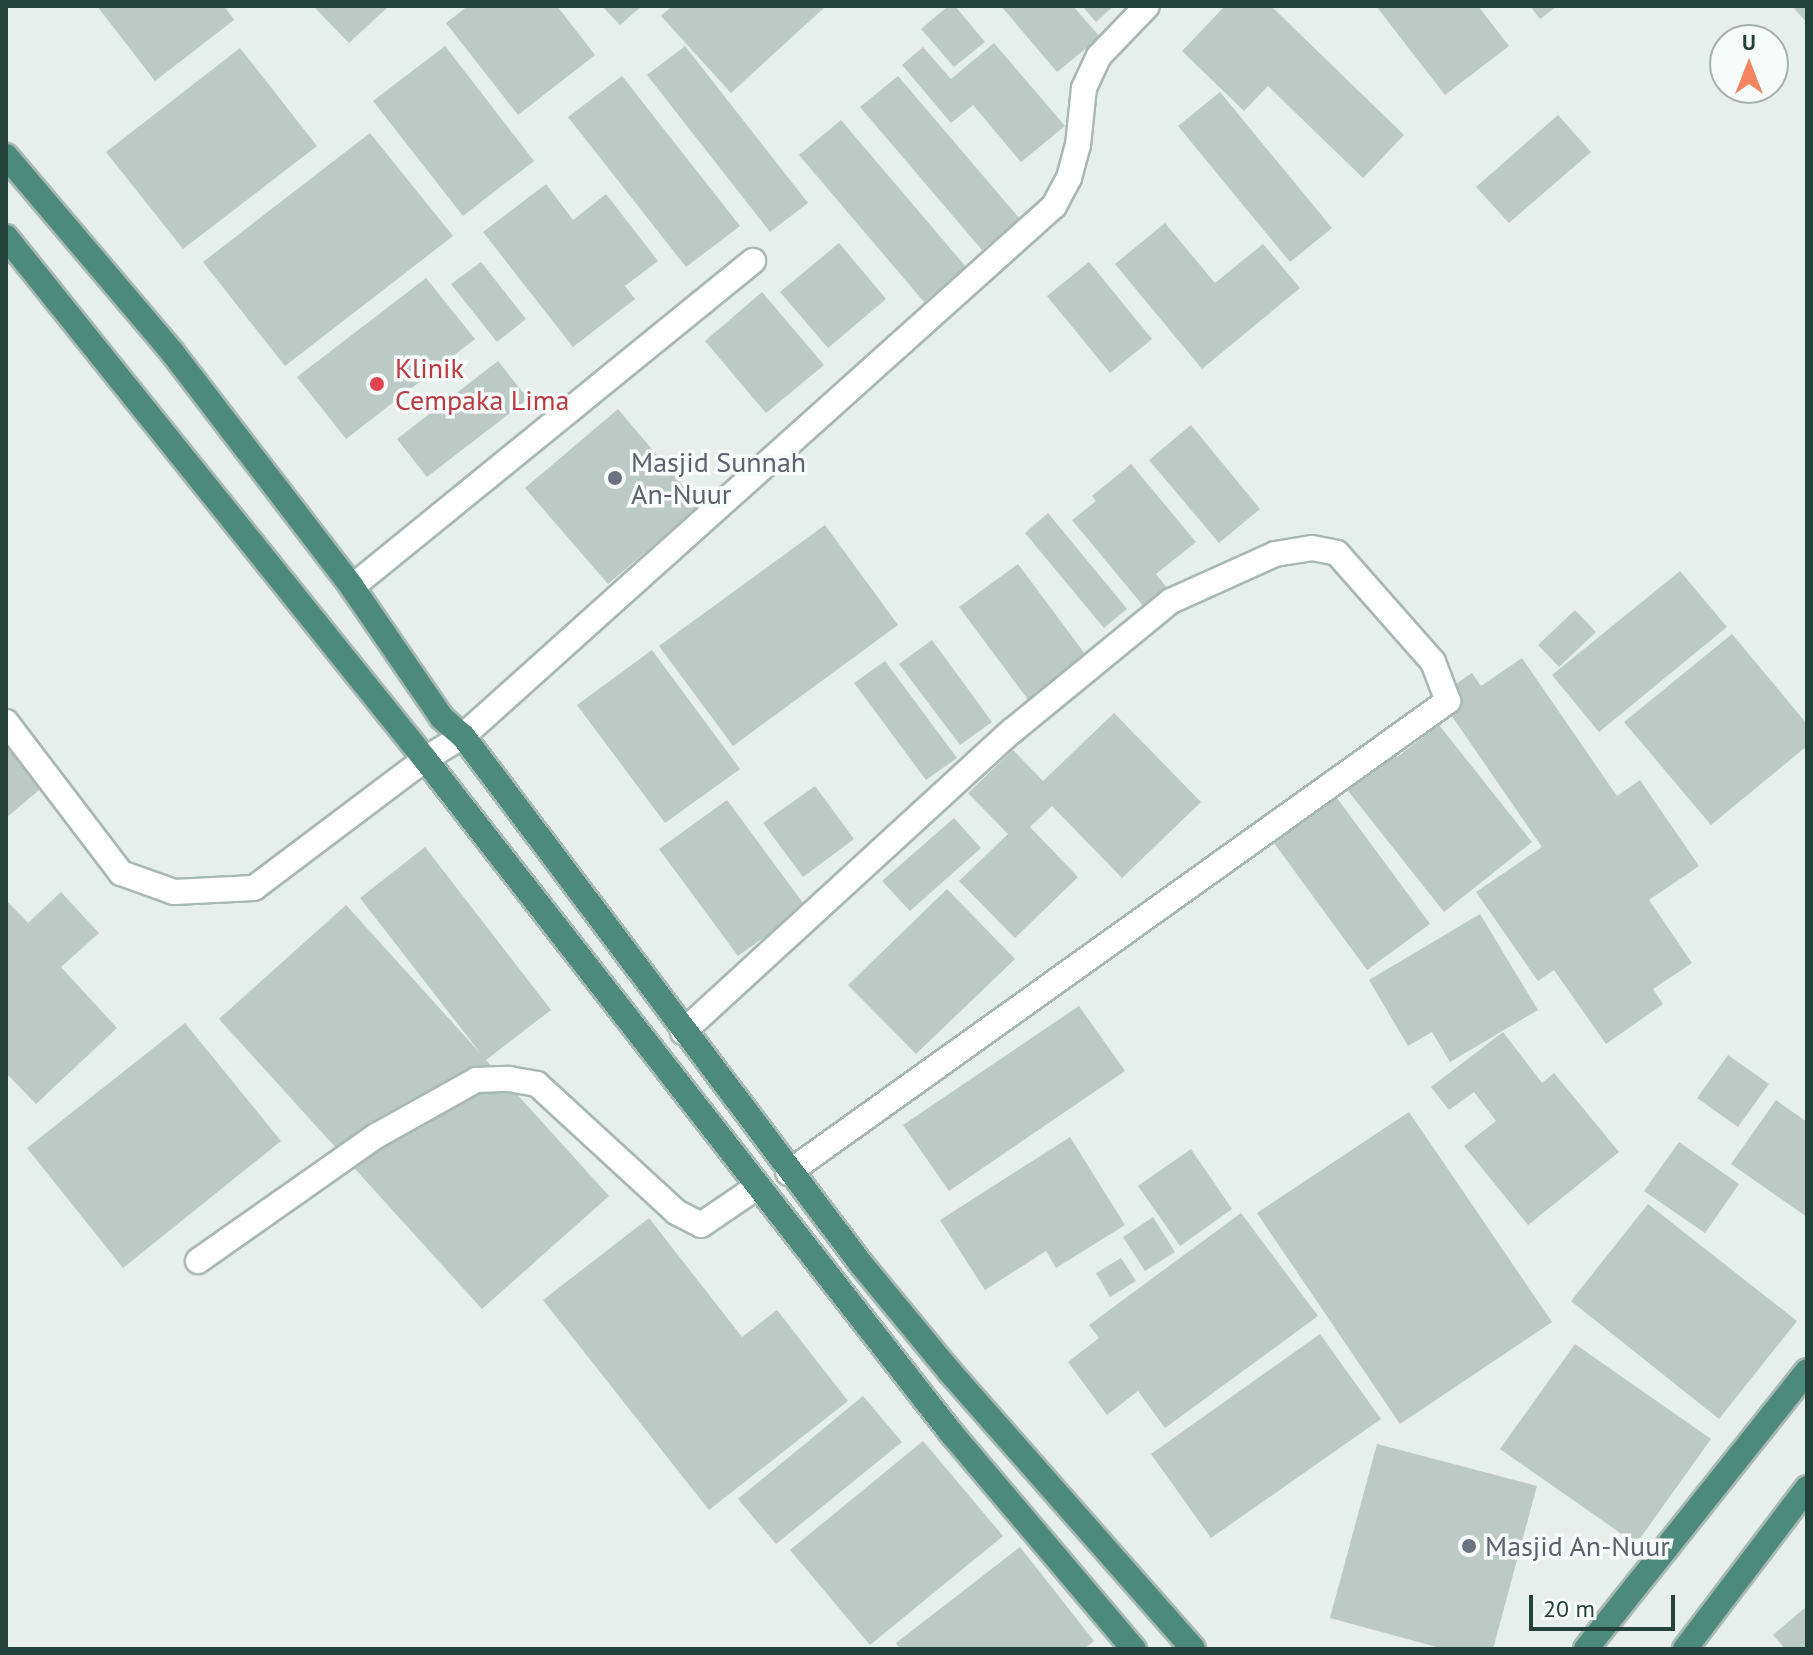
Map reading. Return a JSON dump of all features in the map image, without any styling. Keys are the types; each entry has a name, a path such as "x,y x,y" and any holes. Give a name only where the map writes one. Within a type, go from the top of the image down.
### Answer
{"highway":[{"path":"6,156 172,352 352,587 442,718 463,736 788,1173 950,1372 1193,1649"},
{"path":"6,237 425,759 952,1434 1134,1649"},
{"path":"1586,1649 1807,1371"},
{"path":"1685,1649 1807,1488"}],"street":[{"path":"6,722 121,873 174,892 254,888 425,759 463,736 1054,206 1069,178 1078,145 1084,88 1099,56 1147,6"},
{"path":"352,587 753,261"},
{"path":"683,1032 1012,731 1171,601 1275,554 1312,548 1337,553 1433,662 1448,701 788,1173"},
{"path":"198,1261 376,1136 476,1080 509,1079 537,1084 676,1212 701,1225 757,1187"}],"building":[{"path":"97,6 224,6 234,20 155,81"},
{"path":"313,6 389,6 349,43"},
{"path":"468,6 557,6 595,55 518,115 446,23"},
{"path":"602,6 642,6 620,25"},
{"path":"672,6 826,6 731,93 661,16"},
{"path":"948,6 955,6 985,42 954,67 921,29"},
{"path":"1001,6 1073,6 1100,37 1057,72"},
{"path":"1082,6 1114,6 1096,22"},
{"path":"1225,6 1271,6 1404,135 1363,178 1268,86 1244,111 1182,51"},
{"path":"1376,6 1478,6 1509,46 1445,95"},
{"path":"1530,6 1557,6 1540,19"},
{"path":"1792,6 1807,6 1807,23"},
{"path":"994,43 1065,126 1021,162 973,105 951,123 902,65 923,47 951,79"},
{"path":"445,46 534,161 463,216 373,101"},
{"path":"685,46 808,203 770,232 647,75"},
{"path":"240,48 317,146 183,249 106,152"},
{"path":"622,76 740,226 686,267 568,117"},
{"path":"898,76 1020,219 982,250 860,107"},
{"path":"1220,92 1332,228 1290,262 1178,126"},
{"path":"1558,115 1591,152 1509,223 1476,187"},
{"path":"841,120 966,267 924,302 799,155"},
{"path":"370,133 453,236 285,366 203,262"},
{"path":"546,184 573,220 606,194 658,261 625,286 635,299 573,347 483,232"},
{"path":"1165,223 1215,283 1263,244 1300,288 1202,369 1115,264"},
{"path":"839,243 886,299 828,348 780,292"},
{"path":"481,262 526,319 497,342 451,284"},
{"path":"1089,262 1152,339 1110,373 1047,296"},
{"path":"426,278 475,339 346,439 297,377"},
{"path":"762,292 824,365 766,413 705,341"},
{"path":"498,361 528,399 427,477 397,439"},
{"path":"618,409 700,506 608,584 525,488"},
{"path":"1191,425 1260,509 1219,543 1149,460"},
{"path":"1131,464 1196,542 1156,574 1168,589 1145,608 1072,520 1096,501 1092,496"},
{"path":"1048,513 1127,609 1104,628 1025,533"},
{"path":"825,525 898,625 733,746 659,646"},
{"path":"1018,564 1088,658 1029,701 959,607"},
{"path":"1680,571 1727,627 1599,732 1552,675"},
{"path":"1575,610 1596,632 1559,667 1538,645"},
{"path":"1732,634 1807,724 1807,746 1711,825 1624,722"},
{"path":"932,640 992,722 960,745 899,664"},
{"path":"652,650 740,769 665,823 577,705"},
{"path":"1522,658 1617,796 1640,780 1699,866 1649,900 1692,963 1653,989 1663,1004 1606,1044 1554,970 1538,981 1476,892 1542,847 1438,696 1472,673 1481,686"},
{"path":"885,661 957,758 926,780 854,683"},
{"path":"1114,713 1201,802 1122,878 1052,806 1030,827 1078,877 1015,938 959,881 1008,834 968,793 1013,750 1043,781"},
{"path":"1439,725 1532,842 1444,912 1345,787 1391,750 1397,757"},
{"path":"6,740 45,785 6,818"},
{"path":"815,786 854,839 803,877 763,823"},
{"path":"1337,798 1430,924 1367,970 1274,843"},
{"path":"727,800 806,907 738,956 659,849"},
{"path":"954,818 981,848 910,911 882,881"},
{"path":"425,847 551,1010 486,1060 609,1196 482,1309 219,1019 346,905 481,1054 360,898"},
{"path":"947,889 1015,959 916,1054 848,985"},
{"path":"61,892 99,933 61,967 117,1028 36,1104 6,1073 6,900 28,923"},
{"path":"1480,914 1538,1010 1450,1062 1432,1032 1408,1046 1369,980"},
{"path":"1079,1006 1125,1071 949,1191 903,1125"},
{"path":"185,1023 281,1141 123,1268 27,1148"},
{"path":"1503,1032 1542,1083 1554,1073 1619,1152 1528,1225 1464,1146 1496,1121 1474,1092 1449,1110 1431,1087"},
{"path":"1728,1055 1769,1084 1738,1127 1697,1098"},
{"path":"1776,1100 1807,1122 1807,1217 1731,1164"},
{"path":"1409,1112 1552,1322 1400,1424 1257,1213"},
{"path":"1070,1137 1125,1225 1056,1268 1046,1251 985,1290 940,1220"},
{"path":"1679,1142 1739,1184 1705,1233 1644,1191"},
{"path":"1191,1149 1232,1209 1180,1246 1138,1186"},
{"path":"1648,1204 1797,1321 1719,1419 1571,1301"},
{"path":"1241,1213 1318,1316 1165,1428 1138,1391 1107,1415 1068,1362 1099,1338 1089,1325"},
{"path":"1153,1217 1175,1252 1145,1271 1123,1237"},
{"path":"649,1218 742,1337 777,1310 848,1401 709,1510 543,1300"},
{"path":"1121,1258 1136,1281 1110,1297 1096,1273"},
{"path":"1320,1334 1381,1419 1211,1538 1151,1454"},
{"path":"1575,1344 1711,1439 1636,1544 1500,1449"},
{"path":"863,1396 902,1442 776,1544 738,1499"},
{"path":"923,1441 1003,1536 870,1645 790,1550"},
{"path":"1377,1444 1537,1486 1493,1649 1444,1649 1330,1618"},
{"path":"1020,1547 1094,1641 1084,1649 900,1649 896,1643"},
{"path":"1807,1606 1807,1649 1785,1649 1773,1635"}],"place":[{"name":"Klinik Cempaka Lima","path":"377,384"},
{"name":"Masjid Sunnah An-Nuur","path":"615,478"},
{"name":"Masjid An-Nuur","path":"1469,1546"}]}
